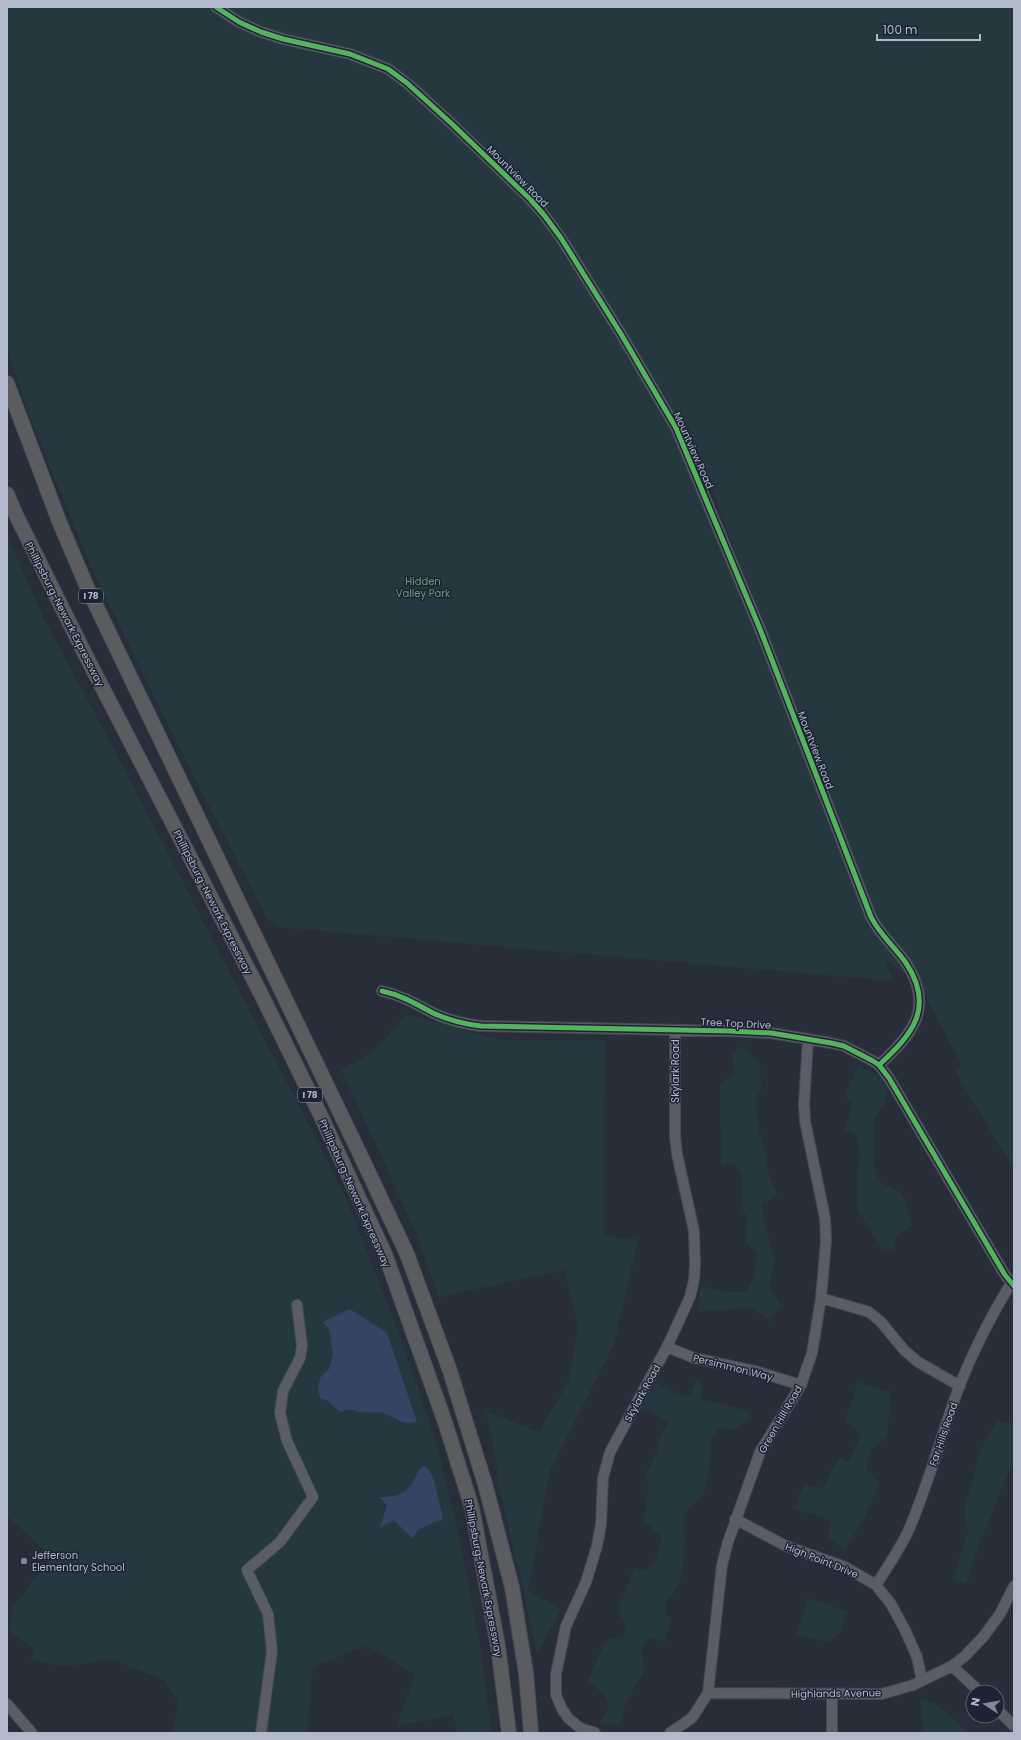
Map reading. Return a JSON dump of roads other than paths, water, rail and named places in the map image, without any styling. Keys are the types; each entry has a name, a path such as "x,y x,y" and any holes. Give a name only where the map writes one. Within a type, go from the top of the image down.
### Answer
{"highway":[{"name":"Phillipsburg-Newark Expressway","path":"7,383 59,521 87,588 407,1254 450,1371 485,1484 512,1587 526,1673 531,1733"},
{"name":"Phillipsburg-Newark Expressway","path":"7,407 34,471 59,521"},
{"name":"Phillipsburg-Newark Expressway","path":"7,494 86,658 261,994 320,1114 384,1254 444,1422 472,1508 498,1646 509,1733"}],"street":[{"name":"Mountview Road","path":"216,7 239,22 261,32 283,39 350,54 368,60 388,70 407,84 452,124 530,199 561,238 663,404 686,451 760,629 871,917 880,933 906,963 917,986 920,998 919,1014 908,1033 879,1065"},
{"name":"Tree Top Drive","path":"382,991 400,995 443,1017 481,1026 675,1030 771,1034 844,1046 879,1065 898,1091 1012,1284"},
{"name":"Skylark Road","path":"595,1733 580,1728 564,1714 556,1695 556,1674 566,1626 586,1582 597,1546 601,1519 603,1478 607,1461 614,1443 667,1347 690,1297 695,1264 691,1215 677,1154 675,1136 675,1030"},
{"name":"Green Hill Road","path":"670,1733 692,1718 708,1693 722,1565 735,1519 760,1452 801,1385 812,1353 821,1298 826,1241 825,1218 805,1121 804,1104 808,1039"},
{"name":"Far Hills Road","path":"876,1585 901,1545 910,1527 925,1489 960,1386 995,1309 1012,1284"},
{"path":"821,1298 869,1312 881,1322 904,1350 918,1362 960,1386"},
{"path":"261,1733 272,1651 268,1614 247,1570 280,1542 313,1497 287,1441 280,1413 283,1391 300,1358 302,1346 297,1306"},
{"name":"Persimmon Way","path":"667,1347 694,1358 755,1371 801,1385"},
{"name":"High Point Drive","path":"735,1519 786,1546 845,1568 876,1585 891,1604 905,1630 917,1657 922,1681"},
{"name":"Highlands Avenue","path":"708,1693 882,1694 899,1690 922,1681 952,1666 965,1656 984,1636 1000,1614 1014,1586"},
{"path":"952,1666 971,1684"},
{"path":"832,1694 832,1733"},
{"path":"7,1704 32,1733"},
{"path":"1005,1717 1014,1726"}],"water":[{"path":"350,1309 387,1333 417,1422 404,1423 389,1415 381,1413 353,1410 340,1412 328,1401 320,1398 318,1388 320,1378 329,1369 333,1355 329,1329 323,1322"},
{"path":"426,1466 434,1479 443,1519 419,1529 412,1538 394,1520 380,1528 387,1505 379,1497 395,1496 406,1491 410,1487 421,1467"}],"place":[{"name":"Jefferson Elementary School","path":"24,1561"}],"park label":[{"name":"Hidden Valley Park","path":"423,586"}]}
